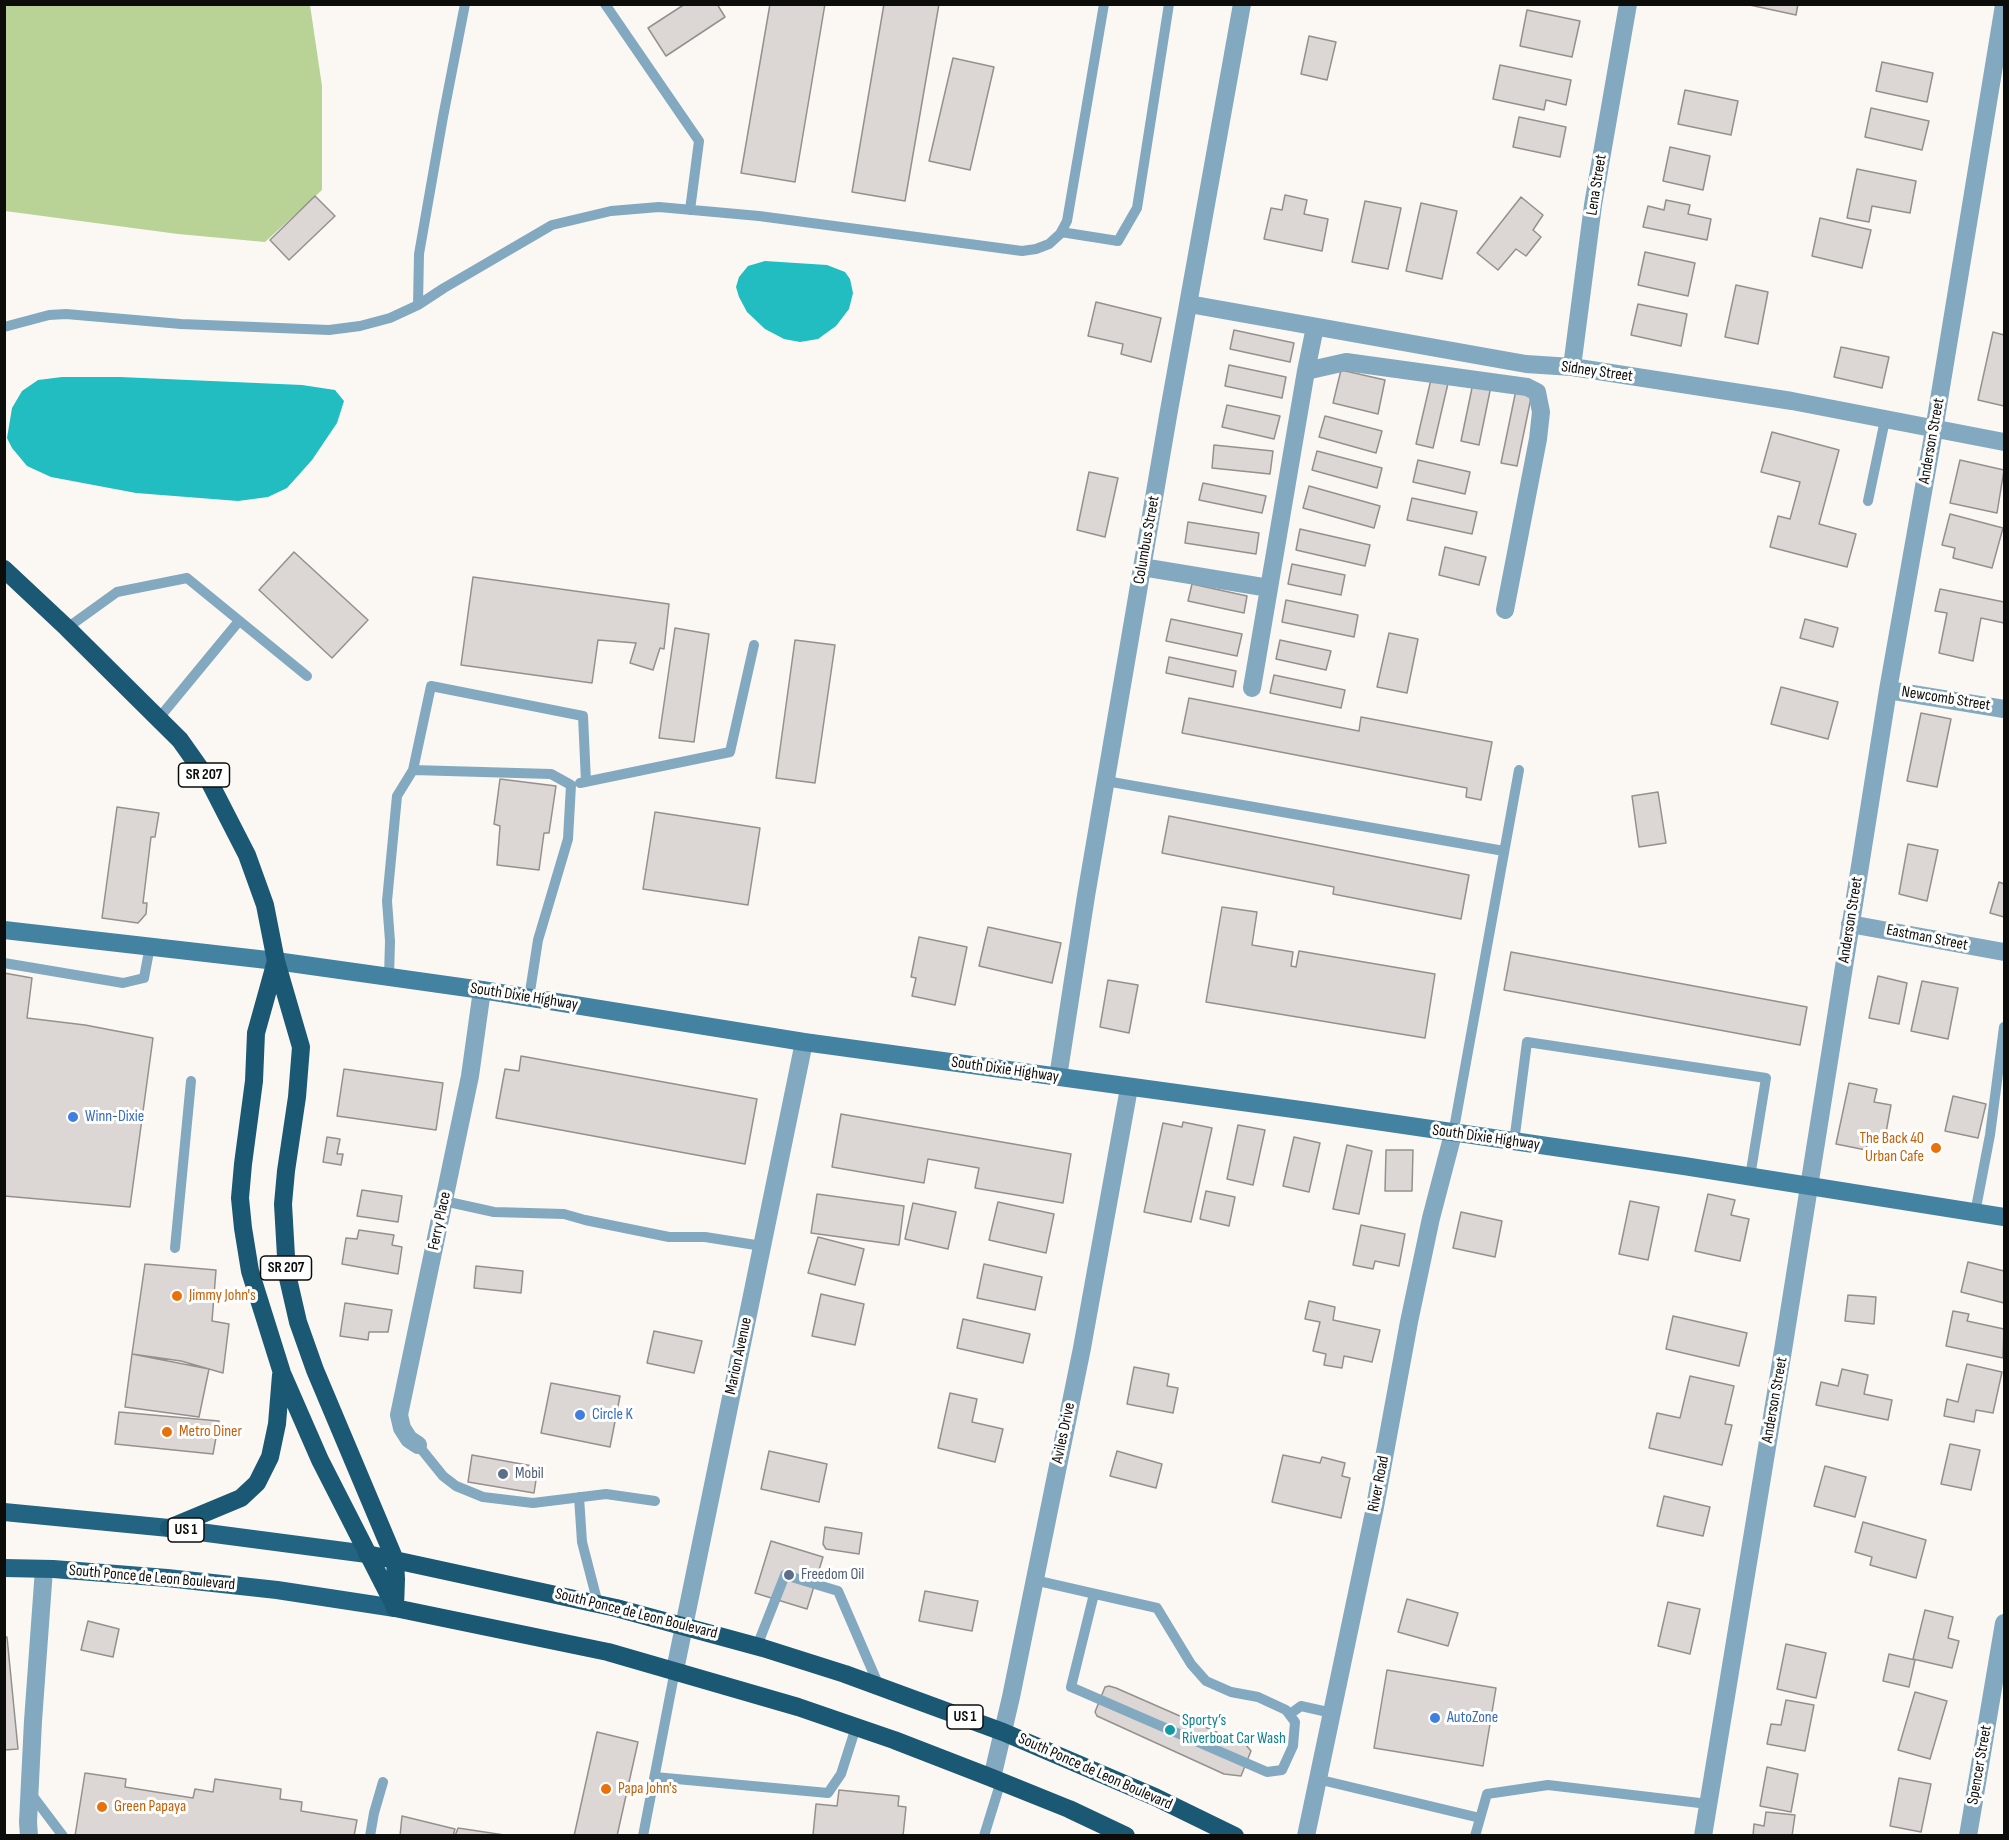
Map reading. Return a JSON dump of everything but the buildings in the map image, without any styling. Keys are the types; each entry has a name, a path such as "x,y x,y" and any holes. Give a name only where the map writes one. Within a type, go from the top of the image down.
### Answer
{"highway":[{"name":"SR 207","path":"4,569 180,740 209,781 247,855 265,905 276,961 301,1047 283,1204 287,1274 297,1323 394,1560 395,1608"},
{"name":"SR 207","path":"276,961 256,1033 254,1081 240,1198 250,1271 282,1373 320,1460 395,1608"},
{"path":"169,1528 241,1498 257,1483 270,1458 277,1424 282,1373"},
{"name":"South Ponce de Leon Boulevard","path":"367,1554 598,1604 757,1646 879,1686 1003,1732 1107,1776 1235,1836"},
{"name":"South Ponce de Leon Boulevard","path":"395,1608 608,1652 798,1707 996,1779 1126,1836"}],"main road":[{"name":"South Dixie Highway","path":"4,930 276,961 482,990 804,1042 1308,1111 2004,1217"},
{"name":"South Ponce de Leon Boulevard","path":"4,1512 169,1528 367,1554"},
{"name":"South Ponce de Leon Boulevard","path":"4,1568 167,1578 235,1585 395,1608"}],"street":[{"name":"Columbus Street","path":"1058,1077 1142,567 1242,4"},
{"name":"Lena Street","path":"1572,367 1593,206 1628,4"},
{"name":"Anderson Street","path":"1703,1836 1888,690 1934,430 2004,5"},
{"name":"Sidney Street","path":"1189,304 1526,364 1572,367 1792,401 2004,442"},
{"path":"1252,688 1315,327"},
{"path":"1306,371 1346,362 1527,387 1537,392 1541,412 1538,439 1506,610"},
{"path":"1142,567 1269,588"},
{"name":"Newcomb Street","path":"1888,690 2004,709"},
{"name":"Eastman Street","path":"1850,924 2004,952"},
{"name":"Ferry Place","path":"418,1445 409,1439 402,1428 399,1415 470,1076 482,990"},
{"name":"Marion Avenue","path":"675,1670 804,1042"},
{"name":"Aviles Drive","path":"996,1779 1003,1732 1082,1348 1129,1088"},
{"name":"River Road","path":"1306,1836 1374,1512 1431,1218 1453,1134"},
{"path":"29,1836 27,1822 44,1569"},
{"name":"Spencer Street","path":"1968,1836 2000,1675 2004,1623"}],"lane":[{"path":"418,305 419,254 465,4"},
{"path":"605,4 699,141 690,210"},
{"path":"4,327 38,318 66,314 182,324 329,330 370,324 418,305 552,225 611,211 659,207 759,216 1022,251 1036,249 1049,244 1061,232 1069,214 1104,4"},
{"path":"1061,232 1118,242 1137,208 1169,4"},
{"path":"1868,501 1885,420"},
{"path":"67,628 117,592 187,578 307,676"},
{"path":"159,718 239,621"},
{"path":"413,770 551,774 571,785 730,752 754,645"},
{"path":"389,977 390,941 387,901 397,796 413,770 431,686 583,716 586,782"},
{"path":"1453,1134 1518,770"},
{"path":"1106,781 1504,851"},
{"path":"529,998 538,940 568,839 571,785"},
{"path":"4,963 123,983 144,978 150,946"},
{"path":"1975,1213 1990,1135 2004,1027"},
{"path":"1514,1142 1527,1042 1539,1043 1766,1078 1750,1177"},
{"path":"175,1248 191,1082"},
{"path":"444,1201 494,1212 564,1214 669,1237 705,1237 762,1246"},
{"path":"418,1445 443,1476 456,1486 483,1497 533,1503 606,1494 656,1502"},
{"path":"579,1497 582,1542 598,1604"},
{"path":"757,1646 786,1575 838,1591 879,1686"},
{"path":"1034,1580 1157,1608 1191,1664 1206,1681 1231,1692 1258,1697 1290,1714 1295,1722 1293,1746 1282,1770 1267,1772 1071,1687 1094,1594"},
{"path":"644,1836 675,1670"},
{"path":"1290,1714 1301,1706 1332,1713"},
{"path":"655,1777 828,1793 841,1774 856,1728"},
{"path":"984,1836 996,1779"},
{"path":"1317,1779 1480,1818"},
{"path":"370,1836 383,1782"},
{"path":"1475,1836 1487,1794 1548,1785 1708,1804"},
{"path":"29,1791 63,1836"}],"green space":[{"path":"5,4 310,5 322,86 322,190 265,242 178,234 5,211"}],"water":[{"path":"765,261 827,265 845,272 850,279 853,293 849,309 836,326 818,339 800,342 784,339 765,329 747,312 736,287 739,277 748,266"},
{"path":"62,377 120,377 302,385 335,390 344,401 337,423 312,460 287,488 268,497 238,501 136,493 51,477 27,466 12,448 7,438 12,408 22,391 38,380"}],"place":[{"name":"Winn-Dixie","path":"73,1117"},
{"name":"The Back 40 Urban Cafe","path":"1936,1148"},
{"name":"Jimmy John's","path":"177,1296"},
{"name":"Circle K","path":"580,1415"},
{"name":"Metro Diner","path":"167,1432"},
{"name":"Mobil","path":"503,1474"},
{"name":"Freedom Oil","path":"789,1575"},
{"name":"AutoZone","path":"1435,1718"},
{"name":"Sporty’s Riverboat Car Wash","path":"1170,1730"},
{"name":"Papa John's","path":"606,1789"},
{"name":"Green Papaya","path":"102,1807"}]}
